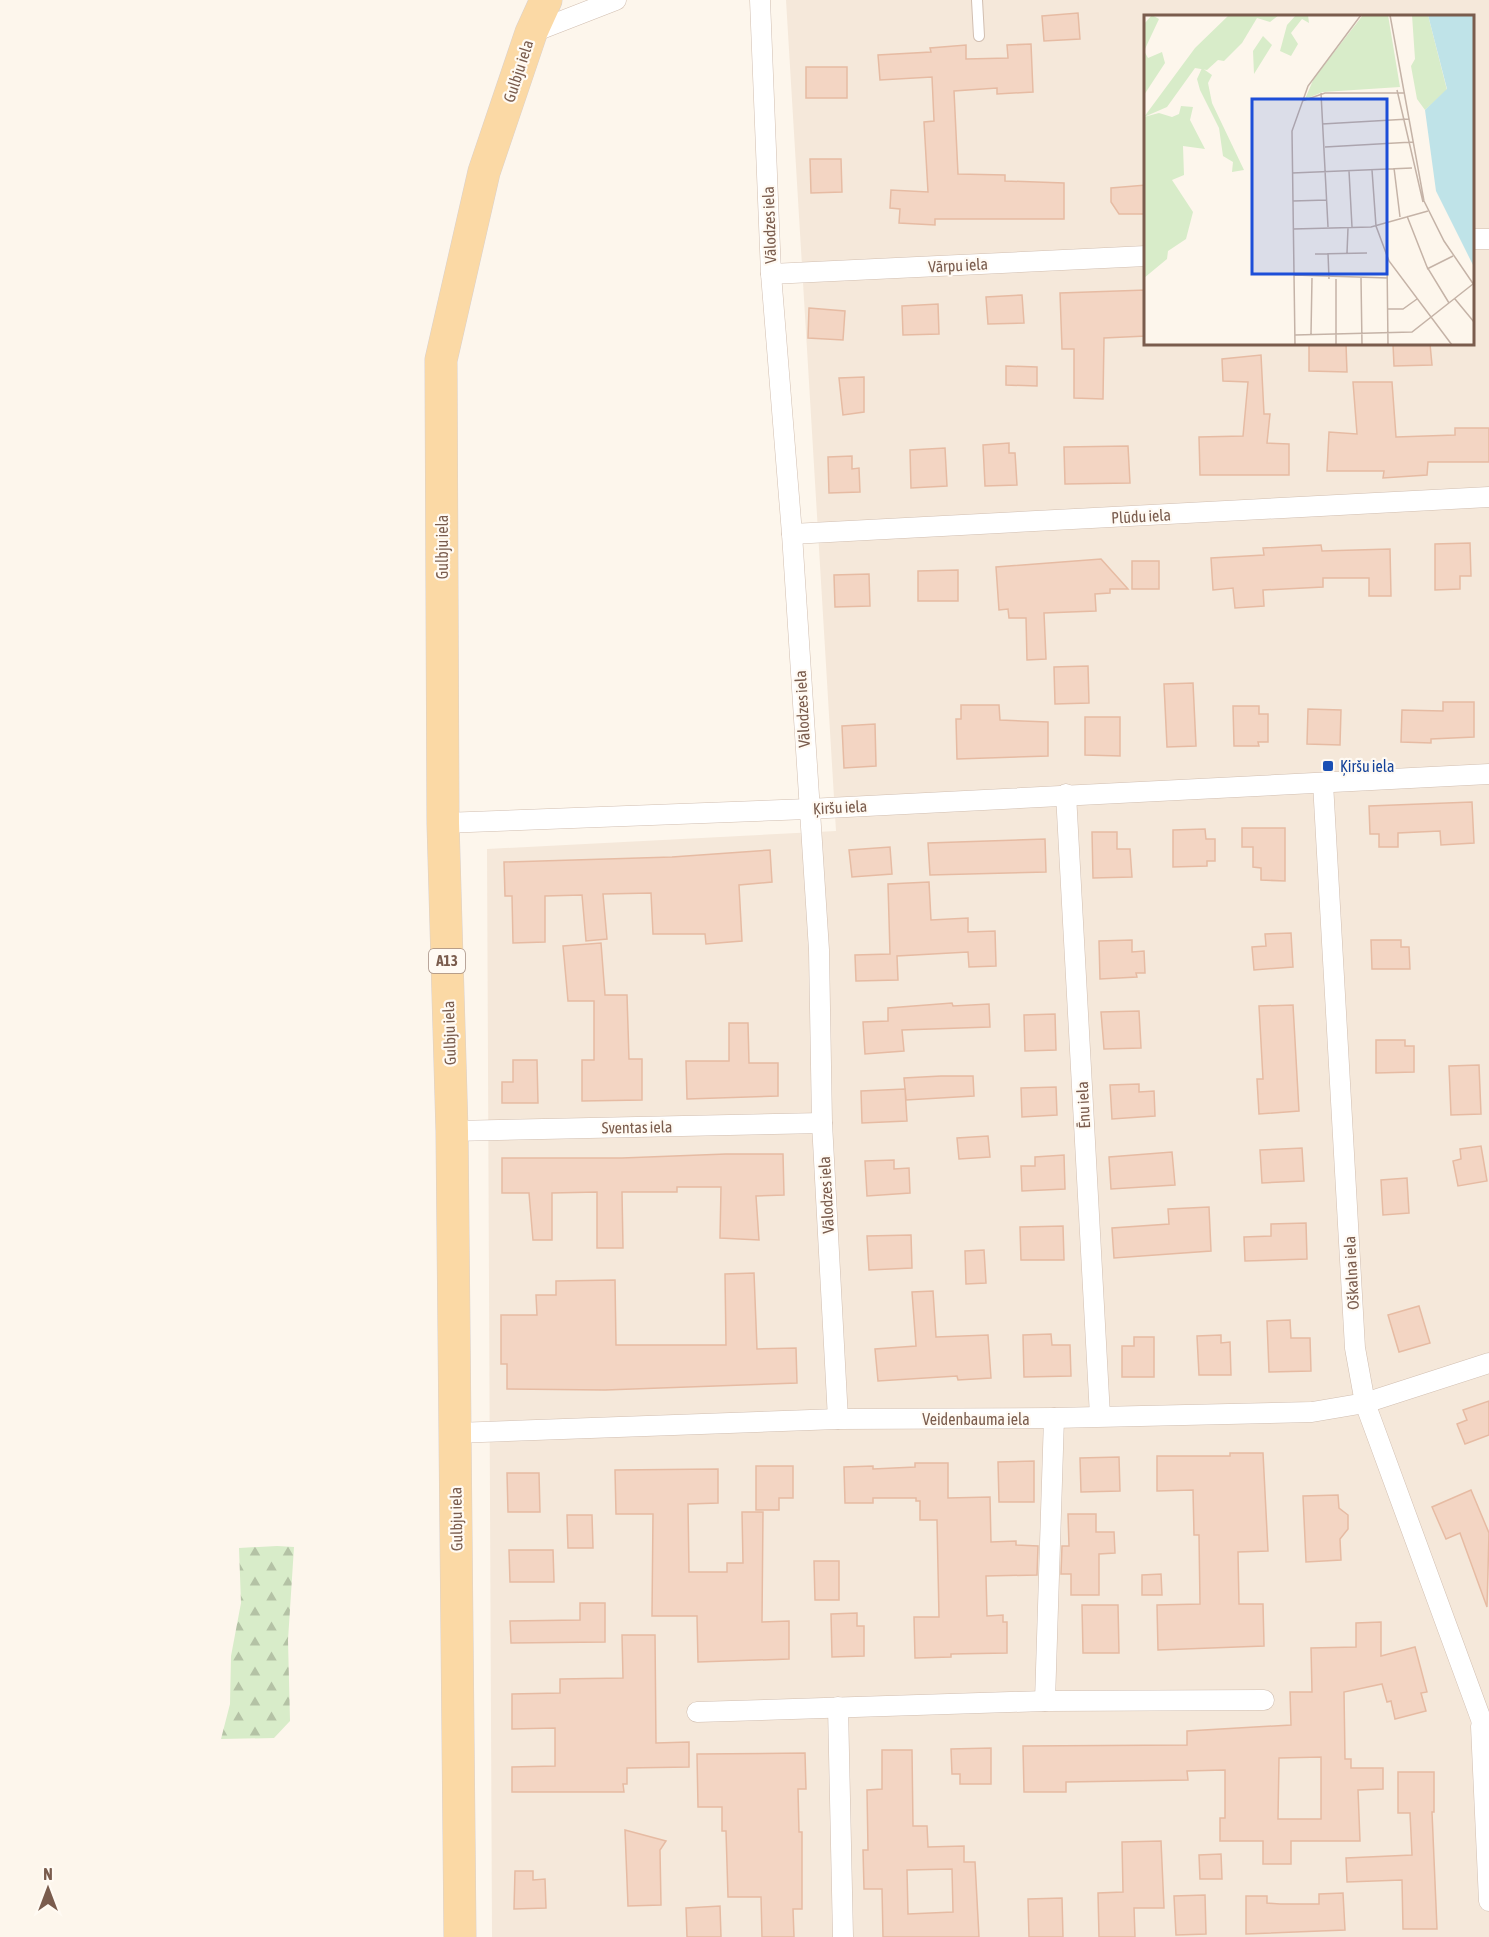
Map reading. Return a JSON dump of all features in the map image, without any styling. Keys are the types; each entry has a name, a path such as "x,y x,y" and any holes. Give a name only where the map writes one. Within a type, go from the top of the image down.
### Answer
{"main road":[{"name":"Gulbju iela","path":"460,1937 452,1131 443,823 441,360 484,172 531,33 546,0"}],"street":[{"path":"531,33 616,0"},
{"name":"Vālodzes iela","path":"760,0 771,274 792,534 808,809 819,950 822,1123 838,1419"},
{"name":"Vārpu iela","path":"771,274 1144,256"},
{"name":"Plūdu iela","path":"792,534 1489,497"},
{"name":"Ķiršu iela","path":"443,823 808,809 1489,774"},
{"name":"Oškalna iela","path":"1323,783 1355,1348 1365,1403 1489,1741"},
{"name":"Ēnu iela","path":"1066,794 1100,1416"},
{"name":"Sventas iela","path":"452,1131 822,1123"},
{"name":"Veidenbauma iela","path":"455,1433 838,1419 1054,1418 1312,1412 1365,1403 1489,1363"},
{"path":"1045,1701 1054,1418"},
{"path":"697,1712 1045,1701 1264,1700"},
{"path":"838,1707 843,1937"},
{"path":"1481,1721 1489,1901"}],"lane":[{"path":"977,0 979,36"}],"shaded area":[{"path":"786,0 1489,0 1489,1937 492,1937 487,849 836,831"}],"green space":[{"path":"294,1547 288,1640 290,1721 274,1738 221,1739 230,1704 231,1656 241,1603 239,1548"}],"building":[{"path":"1078,13 1080,39 1044,41 1042,16"},
{"path":"1031,44 1033,92 997,94 997,88 954,91 958,174 1005,175 1005,181 1064,183 1064,219 935,219 935,225 899,223 900,209 890,208 891,190 928,192 924,122 934,121 932,77 880,80 878,55 931,52 930,48 966,45 966,59 1008,58 1007,45"},
{"path":"806,67 847,67 847,98 806,98"},
{"path":"810,159 841,159 842,192 811,193"},
{"path":"1144,185 1144,214 1119,214 1111,202 1111,188"},
{"path":"1144,290 1144,336 1104,338 1103,399 1074,398 1074,349 1062,349 1060,293"},
{"path":"1022,295 1024,323 988,324 986,297"},
{"path":"938,304 939,334 903,335 902,306"},
{"path":"809,308 845,311 843,340 808,338"},
{"path":"1309,345 1346,345 1347,372 1309,371"},
{"path":"1393,345 1430,345 1432,365 1394,366"},
{"path":"1261,355 1264,414 1270,414 1267,443 1289,444 1289,475 1200,475 1199,437 1243,436 1248,382 1223,381 1222,359"},
{"path":"1006,366 1037,367 1037,386 1006,385"},
{"path":"864,377 864,412 843,415 839,378"},
{"path":"1353,382 1392,382 1396,437 1455,435 1455,428 1489,428 1489,462 1428,462 1427,475 1383,478 1384,471 1327,471 1329,432 1357,434"},
{"path":"1009,443 1009,453 1015,453 1017,485 985,486 983,445"},
{"path":"1128,446 1130,483 1065,484 1064,447"},
{"path":"945,448 947,486 911,488 910,450"},
{"path":"852,456 852,469 859,468 860,492 829,493 828,457"},
{"path":"1470,543 1471,576 1460,576 1460,589 1435,590 1435,544"},
{"path":"1321,545 1322,551 1390,549 1391,596 1369,596 1369,578 1323,578 1323,587 1263,590 1264,606 1235,608 1233,588 1213,590 1211,558 1264,555 1263,548"},
{"path":"1101,559 1128,589 1110,589 1110,593 1095,594 1096,611 1044,613 1046,659 1027,660 1026,618 1009,618 1008,609 999,610 996,567"},
{"path":"1132,561 1159,561 1159,589 1132,589"},
{"path":"958,570 958,601 918,601 918,571"},
{"path":"869,574 870,606 835,607 834,575"},
{"path":"1088,666 1089,703 1055,704 1054,667"},
{"path":"1193,683 1196,746 1167,747 1164,684"},
{"path":"1443,702 1474,702 1474,737 1431,739 1431,743 1401,742 1402,710 1443,711"},
{"path":"961,705 999,705 1000,720 1048,722 1048,756 957,759 956,719 961,719"},
{"path":"1233,706 1259,706 1259,714 1268,714 1268,742 1258,742 1259,746 1234,746"},
{"path":"1308,709 1341,710 1340,745 1307,744"},
{"path":"1085,717 1120,717 1120,756 1085,755"},
{"path":"875,724 876,766 844,768 842,726"},
{"path":"1472,802 1474,843 1441,845 1440,831 1398,833 1398,847 1379,847 1379,834 1370,834 1369,806"},
{"path":"1242,828 1285,828 1285,881 1261,880 1261,868 1253,867 1253,847 1242,847"},
{"path":"1205,829 1206,839 1215,839 1215,861 1207,861 1207,866 1173,867 1173,830"},
{"path":"1092,832 1117,832 1117,849 1130,849 1132,877 1093,878"},
{"path":"1045,839 1046,872 930,875 928,843"},
{"path":"890,847 892,874 852,877 849,850"},
{"path":"770,850 772,882 739,885 742,941 706,944 705,934 653,934 651,893 603,894 607,939 586,941 582,895 545,896 545,942 513,943 512,896 505,896 504,862 672,857"},
{"path":"929,882 931,920 968,918 968,932 995,931 996,966 969,967 968,952 897,956 898,980 856,981 855,955 890,954 888,884"},
{"path":"1291,933 1293,967 1254,970 1252,947 1266,946 1265,934"},
{"path":"1132,940 1132,952 1144,951 1145,973 1136,973 1137,977 1100,979 1099,941"},
{"path":"1371,940 1401,940 1401,947 1409,947 1410,969 1372,969"},
{"path":"601,943 605,995 627,995 629,1059 642,1059 642,1100 582,1101 582,1060 594,1060 594,1001 568,1001 563,946"},
{"path":"952,1003 953,1006 989,1004 990,1027 902,1030 904,1051 865,1054 863,1022 888,1021 888,1008"},
{"path":"1293,1005 1299,1111 1259,1114 1257,1079 1263,1079 1259,1006"},
{"path":"1139,1011 1141,1048 1104,1049 1101,1012"},
{"path":"1055,1014 1056,1050 1025,1051 1024,1015"},
{"path":"729,1023 748,1023 749,1063 778,1063 778,1096 687,1099 686,1061 729,1061"},
{"path":"1376,1040 1405,1040 1405,1046 1414,1046 1414,1072 1376,1073"},
{"path":"513,1060 537,1060 538,1103 502,1103 502,1082 513,1082"},
{"path":"1479,1065 1481,1114 1451,1115 1449,1066"},
{"path":"973,1076 974,1096 906,1100 904,1078"},
{"path":"1139,1084 1139,1092 1154,1091 1155,1116 1112,1119 1110,1085"},
{"path":"1056,1087 1057,1115 1022,1117 1021,1088"},
{"path":"905,1089 907,1121 862,1123 861,1091"},
{"path":"988,1136 990,1157 959,1159 957,1138"},
{"path":"1481,1146 1487,1181 1458,1186 1453,1161 1461,1159 1460,1149"},
{"path":"1302,1148 1304,1181 1262,1183 1260,1150"},
{"path":"1172,1152 1175,1185 1111,1189 1109,1157"},
{"path":"783,1154 784,1195 756,1196 759,1240 720,1238 721,1187 677,1187 677,1192 622,1192 623,1248 597,1248 597,1192 552,1193 552,1240 533,1240 529,1193 502,1193 502,1158 622,1158"},
{"path":"1064,1155 1065,1189 1022,1191 1021,1166 1035,1166 1035,1157"},
{"path":"894,1160 894,1169 909,1168 910,1193 867,1196 865,1161"},
{"path":"1407,1178 1409,1213 1383,1215 1381,1180"},
{"path":"1209,1207 1211,1251 1114,1258 1112,1228 1169,1224 1168,1209"},
{"path":"1306,1223 1307,1259 1245,1261 1244,1237 1271,1236 1271,1224"},
{"path":"1063,1226 1064,1260 1021,1260 1020,1227"},
{"path":"911,1235 912,1268 869,1270 867,1236"},
{"path":"984,1250 986,1283 966,1284 965,1251"},
{"path":"754,1273 757,1349 796,1348 797,1383 605,1390 507,1389 507,1364 501,1364 501,1315 537,1315 536,1295 556,1295 556,1281 615,1280 616,1345 726,1345 725,1274"},
{"path":"933,1291 936,1337 988,1335 991,1378 958,1380 957,1376 878,1381 875,1349 916,1346 912,1292"},
{"path":"1419,1306 1430,1343 1399,1352 1388,1315"},
{"path":"1290,1320 1291,1338 1310,1338 1311,1371 1269,1372 1267,1321"},
{"path":"1051,1334 1052,1345 1070,1345 1071,1376 1024,1377 1023,1335"},
{"path":"1221,1335 1221,1343 1230,1342 1231,1375 1199,1375 1197,1336"},
{"path":"1134,1337 1154,1337 1154,1377 1122,1377 1122,1346 1134,1346"},
{"path":"1489,1401 1489,1435 1465,1444 1457,1424 1467,1420 1463,1410"},
{"path":"1230,1453 1263,1453 1268,1551 1238,1552 1239,1604 1263,1604 1264,1646 1158,1650 1157,1605 1200,1604 1199,1535 1194,1535 1193,1490 1157,1491 1157,1456 1230,1456"},
{"path":"1119,1457 1120,1491 1081,1492 1080,1458"},
{"path":"1034,1461 1034,1502 999,1502 998,1462"},
{"path":"915,1463 948,1463 948,1498 990,1497 991,1542 1016,1541 1016,1545 1038,1546 1037,1575 986,1576 987,1616 1003,1615 1003,1622 1007,1622 1007,1653 951,1654 951,1657 915,1658 914,1617 939,1617 937,1520 920,1520 920,1501 916,1501 916,1498 873,1498 873,1503 845,1503 844,1467 873,1466 873,1469 915,1467"},
{"path":"756,1466 793,1466 793,1498 779,1498 779,1510 756,1510"},
{"path":"718,1469 718,1503 688,1504 689,1572 727,1572 727,1563 743,1563 742,1512 763,1512 762,1622 789,1621 789,1659 698,1662 697,1616 652,1616 653,1514 616,1514 615,1470"},
{"path":"507,1473 539,1473 540,1512 508,1512"},
{"path":"1471,1490 1489,1533 1487,1607 1460,1533 1446,1539 1432,1507"},
{"path":"1338,1495 1339,1508 1348,1515 1348,1529 1340,1539 1341,1560 1306,1562 1303,1496"},
{"path":"1068,1514 1096,1514 1096,1532 1114,1532 1115,1553 1099,1554 1099,1595 1071,1595 1071,1574 1061,1574 1062,1546 1069,1546"},
{"path":"567,1515 592,1515 593,1548 568,1548"},
{"path":"509,1550 553,1550 554,1582 510,1582"},
{"path":"814,1561 839,1561 839,1600 815,1600"},
{"path":"1161,1574 1162,1595 1142,1595 1142,1575"},
{"path":"580,1603 605,1603 605,1642 511,1643 510,1621 580,1620"},
{"path":"1082,1605 1118,1605 1119,1653 1083,1653"},
{"path":"857,1613 857,1626 864,1626 864,1656 832,1657 831,1614"},
{"path":"1381,1622 1381,1656 1415,1647 1427,1692 1421,1693 1426,1711 1395,1719 1391,1701 1387,1702 1382,1684 1344,1692 1345,1759 1351,1759 1351,1768 1383,1768 1383,1789 1358,1790 1360,1841 1291,1841 1291,1864 1263,1864 1263,1841 1220,1841 1220,1818 1225,1818 1225,1770 1187,1771 1188,1780 1066,1782 1066,1792 1024,1792 1023,1746 1187,1745 1187,1731 1291,1725 1290,1692 1312,1692 1311,1648 1356,1647 1356,1623","holes":["1321,1757 1321,1819 1278,1819 1279,1758"]},
{"path":"622,1635 655,1635 656,1743 689,1742 689,1767 627,1768 627,1784 623,1784 624,1792 512,1792 512,1767 555,1766 555,1728 512,1729 512,1694 560,1693 560,1679 623,1678"},
{"path":"991,1748 991,1784 960,1784 960,1774 952,1774 951,1749"},
{"path":"882,1750 912,1750 913,1826 927,1826 928,1847 964,1846 964,1862 975,1862 979,1937 883,1937 882,1889 864,1889 863,1850 868,1850 867,1790 882,1789","holes":["952,1869 953,1912 908,1914 907,1870"]},
{"path":"805,1753 806,1789 798,1789 799,1832 802,1832 802,1909 793,1909 794,1937 762,1937 761,1897 728,1897 726,1831 722,1831 722,1807 698,1807 697,1754"},
{"path":"1398,1772 1434,1772 1434,1812 1432,1812 1437,1929 1403,1929 1402,1880 1347,1882 1346,1858 1412,1855 1410,1813 1398,1813"},
{"path":"625,1830 666,1841 660,1850 661,1905 628,1906"},
{"path":"1161,1841 1164,1908 1134,1908 1135,1937 1099,1937 1098,1893 1123,1892 1122,1842"},
{"path":"1221,1854 1222,1879 1200,1879 1199,1855"},
{"path":"515,1871 533,1871 533,1880 545,1879 546,1908 514,1909"},
{"path":"1343,1893 1345,1930 1246,1934 1246,1896 1267,1896 1267,1903 1319,1904 1319,1894"},
{"path":"1205,1895 1206,1934 1176,1935 1174,1896"},
{"path":"1062,1898 1063,1937 1029,1937 1028,1899"},
{"path":"720,1906 721,1937 687,1937 686,1908"}],"place":[{"name":"Ķiršu iela","path":"1328,766"}]}
